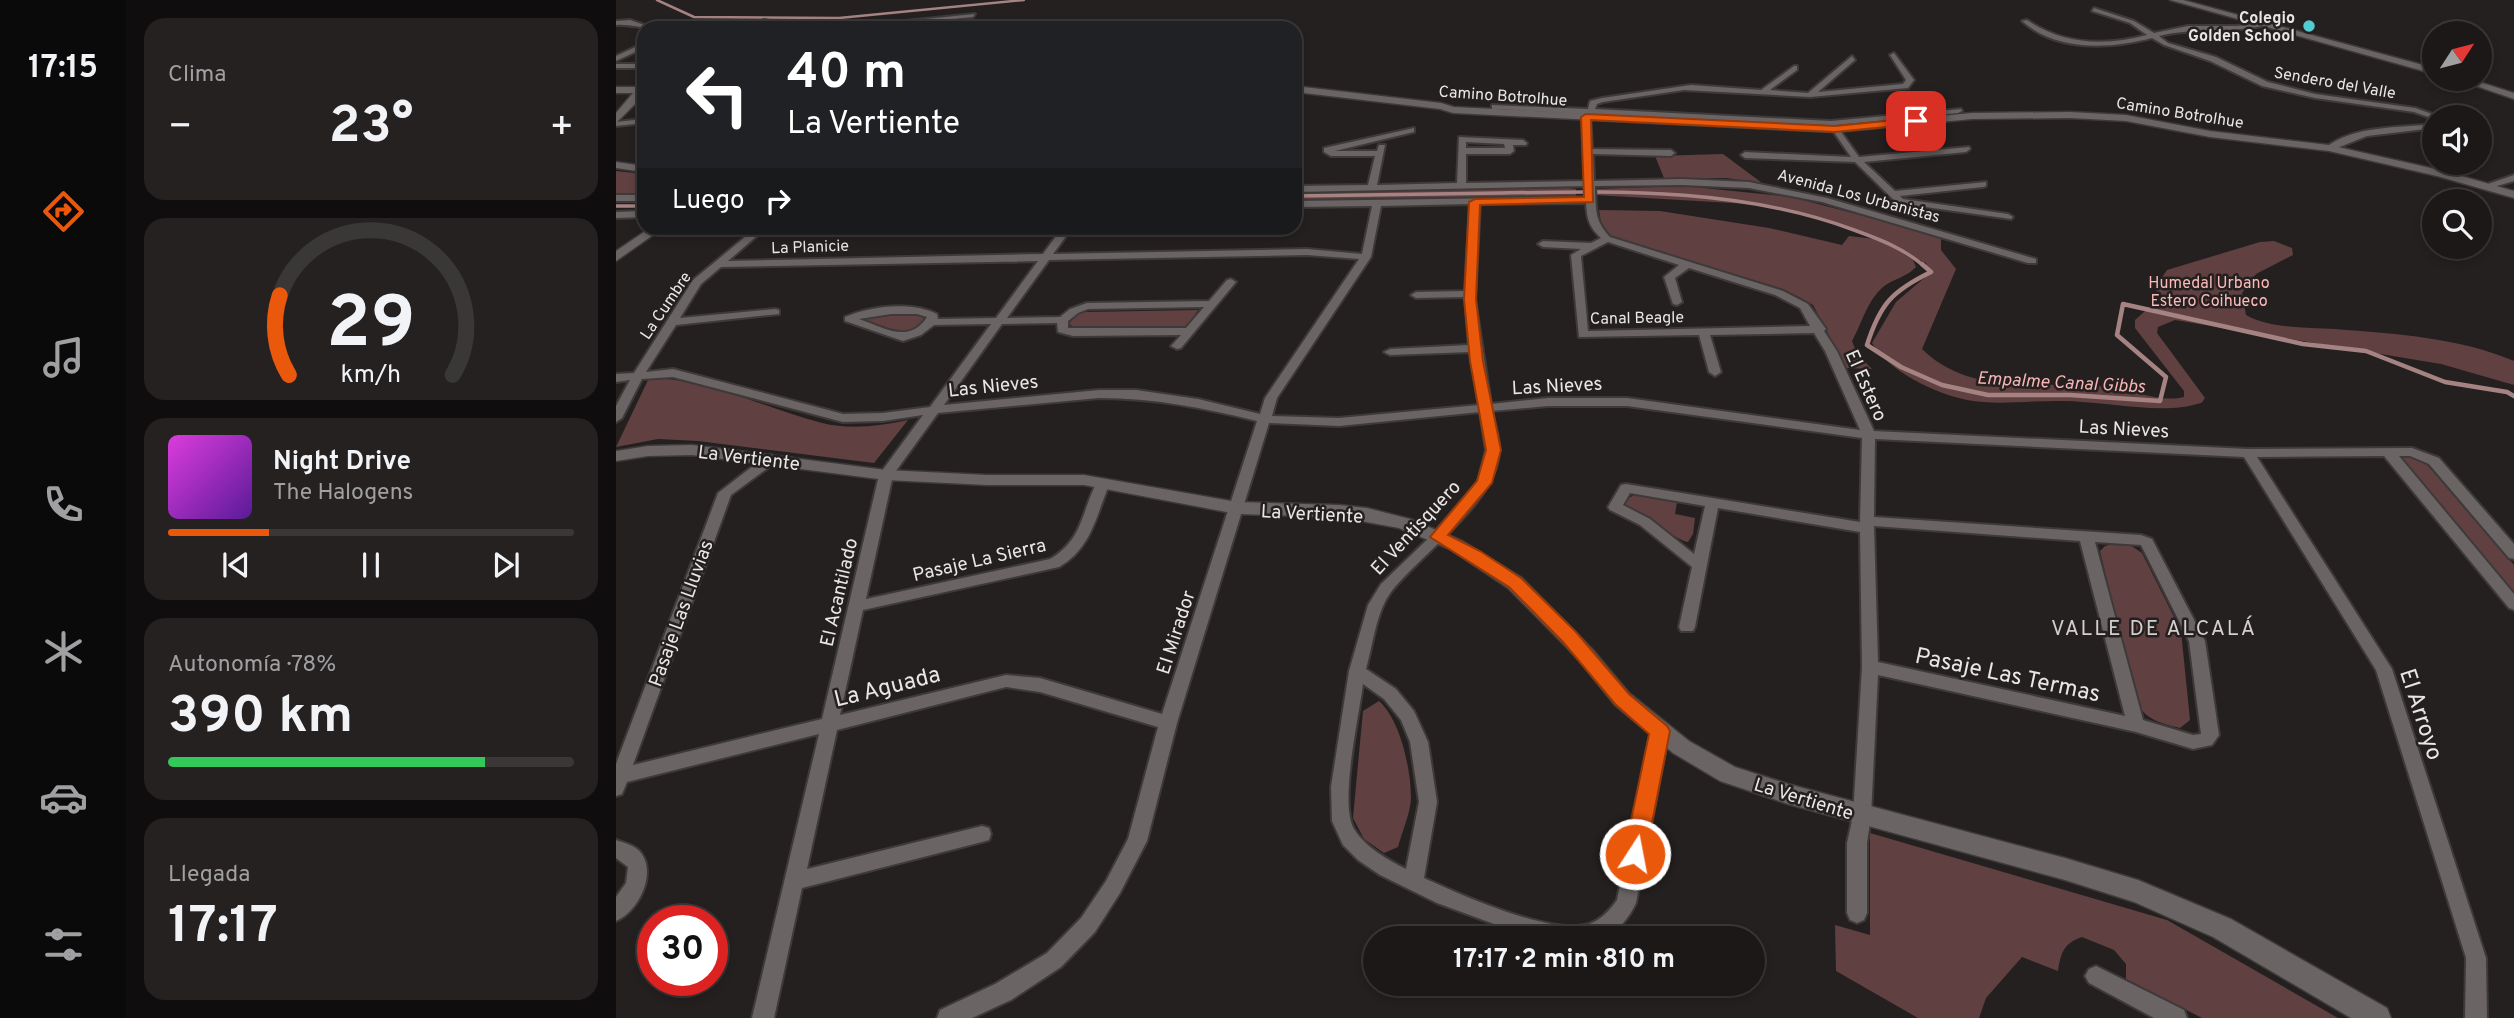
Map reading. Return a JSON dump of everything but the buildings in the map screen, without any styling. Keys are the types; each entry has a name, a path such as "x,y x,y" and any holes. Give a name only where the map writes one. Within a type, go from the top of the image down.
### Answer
{"street":[{"path":"2174,0 2422,68"},
{"path":"2191,0 2422,62"},
{"name":"Sendero del Valle","path":"2094,10 2132,22 2166,44 2213,59 2241,75 2275,87 2315,96 2422,112"},
{"path":"912,21 973,15"},
{"path":"2025,21 2044,33 2085,43 2111,43 2188,28 2264,24"},
{"path":"616,23 637,24"},
{"path":"616,59 637,48"},
{"path":"1684,88 1810,94 1908,85 1910,80 1894,55"},
{"path":"1810,94 1852,58"},
{"path":"616,66 637,65"},
{"path":"1763,92 1794,68"},
{"path":"1542,244 1589,246 1607,239 1593,223 1590,151 1593,109 1684,88 1734,81"},
{"path":"2492,82 2514,89"},
{"path":"2492,89 2514,96"},
{"name":"Camino Botrolhue","path":"1302,90 1440,106 1453,110 1593,109"},
{"path":"616,93 637,92"},
{"path":"616,122 637,96"},
{"name":"Camino Botrolhue","path":"1495,107 1593,109 1833,126 1972,116 2070,115 2126,118 2210,134 2329,148 2393,161 2514,195"},
{"name":"Camino Botrolhue","path":"1833,126 1958,111"},
{"path":"616,122 637,121"},
{"path":"1833,126 1857,160 1892,194 1906,203 2008,217"},
{"name":"Sendero del Valle","path":"2329,148 2347,139 2369,133 2422,126"},
{"path":"1380,154 1331,153 1327,150 1411,130"},
{"path":"1461,187 1463,135 1509,150"},
{"name":"El Mirador","path":"948,1018 1003,992 1054,960 1088,925 1113,887 1137,841 1168,723 1270,398 1366,257 1380,154 1385,136"},
{"path":"1462,150 1509,150 1523,143"},
{"path":"1745,155 1857,160 1966,149"},
{"path":"1590,151 1671,153"},
{"path":"616,165 637,168"},
{"path":"2487,186 2514,178"},
{"name":"Avenida Los Urbanistas","path":"1302,191 1475,202 1699,182 1768,188 1824,200 2032,261"},
{"path":"1892,194 1983,184"},
{"name":"Avenida Los Urbanistas","path":"1302,203 1461,187 1590,192"},
{"path":"616,198 637,198"},
{"name":"El Ventisquero","path":"1475,202 1470,294 1475,348 1488,409 1493,450 1484,483 1438,537 1385,588 1376,605 1357,671 1338,801 1340,816 1352,841 1361,852 1413,882 1488,914 1554,935 1583,937 1609,925 1626,903 1660,731"},
{"path":"616,215 637,214"},
{"path":"619,252 646,235"},
{"name":"La Cumbre","path":"616,418 639,374 697,282 752,235"},
{"name":"El Acantilado","path":"763,1018 886,475 1062,235"},
{"name":"El Estero","path":"1607,239 1793,299 1804,306 1820,329 1869,435 1867,524 1870,667 1862,816 1857,843 1857,913"},
{"name":"Canal Beagle","path":"1589,246 1576,255 1583,334 1820,329"},
{"name":"La Planicie","path":"717,264 1307,251 1366,257"},
{"path":"1677,302 1669,277 1686,265"},
{"path":"1178,345 1231,282"},
{"path":"1416,295 1470,294"},
{"path":"931,322 933,316 923,311 866,313 849,319 850,322 903,338 917,333 931,322 1063,320 1074,311 1087,306 1213,304"},
{"path":"671,322 775,312"},
{"path":"1063,320 1062,330 1073,333 1190,331"},
{"name":"Canal Beagle","path":"1703,331 1715,372"},
{"path":"1390,352 1475,348"},
{"name":"Las Nieves","path":"616,378 673,373 843,418 883,417 1099,394 1136,394 1198,403 1263,419 1339,422 1548,402 1627,402 1869,435 2248,453 2412,452 2434,461 2514,554"},
{"name":"La Vertiente","path":"616,456 648,451 692,450 886,475 977,480 1065,479 1103,483 1237,508 1367,514 1404,523 1474,555 1522,589 1586,655 1622,699 1703,762 1728,774 1862,816 2138,891 2222,928 2376,1018"},
{"path":"2388,452 2514,604"},
{"name":"El Arroyo","path":"2248,453 2384,669 2476,958 2476,1018"},
{"name":"Pasaje Las Lluvias","path":"618,781 724,493 771,459"},
{"name":"Pasaje La Sierra","path":"857,606 1054,563 1069,556 1080,545 1103,483"},
{"name":"Pasaje Las Termas","path":"1700,566 1645,522 1615,507 1626,488 1712,503 1867,524 2147,542 2197,641 2210,735 2206,740 2193,742 2136,725 1870,667"},
{"path":"1687,627 1712,503"},
{"name":"Pasaje Las Termas","path":"2086,536 2136,725"},
{"path":"1357,671 1390,694 1408,716 1419,742 1427,802 1413,882"},
{"name":"La Aguada","path":"618,781 830,723 986,685 1018,681 1066,692 1168,723"},
{"path":"794,881 982,834"},
{"path":"616,849 628,852 637,860 639,873 634,889 616,911"},
{"path":"2096,976 2176,1018"}],"green space":[{"path":"1723,154 1762,183 1726,178 1664,178 1655,156"},
{"path":"616,171 637,173 637,193 616,193"},
{"name":"Humedal Urbano Estero Coihueco","path":"1684,186 1791,197 1941,236 1941,250 1956,269 1922,349 1942,365 1987,381 2085,385 2156,397 2184,397 2184,391 2135,328 2135,320 2153,304 2159,282 2167,270 2260,242 2274,241 2292,248 2293,255 2256,274 2242,293 2246,315 2277,325 2403,335 2471,347 2514,361 2514,385 2441,364 2175,320 2158,327 2157,333 2205,398 2200,403 2167,408 2079,402 1991,403 1967,400 1914,380 1890,363 1872,343 1896,302 1930,273 1926,263 1901,252 1913,260 1916,267 1877,293 1852,341 1857,354 1872,369 1846,368 1813,305 1801,298 1783,289 1611,237 1602,229 1599,210 1660,211 1769,228 1842,245 1849,236 1875,239 1834,223 1766,205 1595,195 1592,189"},
{"path":"1569,188 1576,189 1576,196 1302,201 1302,191"},
{"path":"1198,310 1188,327 1077,329 1069,324 1075,315 1085,312"},
{"path":"920,314 926,318 915,330 902,334 859,320 876,315"},
{"path":"649,378 694,383 833,425 865,426 908,420 874,463 698,441 658,439 616,447"},
{"path":"2408,455 2423,460 2514,565 2514,595 2401,459"},
{"path":"1638,493 1677,502 1675,514 1695,518 1693,534 1688,542 1625,505 1625,500"},
{"path":"2117,543 2130,545 2142,553 2181,631 2190,720 2180,728 2159,722 2147,715 2135,698 2100,551 2105,546"},
{"path":"1379,701 1399,733 1409,774 1411,799 1398,847 1384,853 1364,839 1353,818 1363,711"},
{"path":"1870,833 2167,920 2338,1018 2202,1018 2126,979 2126,964 2114,950 2082,937 2064,949 2058,971 2022,957 1986,998 1979,1018 1918,1018 1836,971 1835,925 1870,935"}],"waterway":[{"path":"657,0 694,17 839,18 1024,0"},
{"name":"Empalme Canal Gibbs","path":"1302,196 1591,192 1724,199 1811,216 1854,230 1899,249 1924,266"},
{"name":"Empalme Canal Gibbs","path":"616,206 637,206"},
{"name":"Empalme Canal Gibbs","path":"1922,264 1931,272 1906,286 1889,300 1877,319 1867,345 1901,367 1942,385 1988,395 2070,395 2160,401 2166,377 2117,335 2123,304 2303,344 2366,351 2445,382 2507,392 2514,396"}],"place":[{"name":"Colegio Golden School","path":"2309,26"}],"district":[{"name":"VALLE DE ALCALÁ","path":"2154,628"}],"route":[{"path":"1635,854 1660,731 1622,699 1586,655 1515,583 1474,555 1438,537 1484,483 1493,450 1488,409 1475,348 1470,299 1475,202 1590,200 1590,151 1586,117 1835,129 1916,121"}]}
